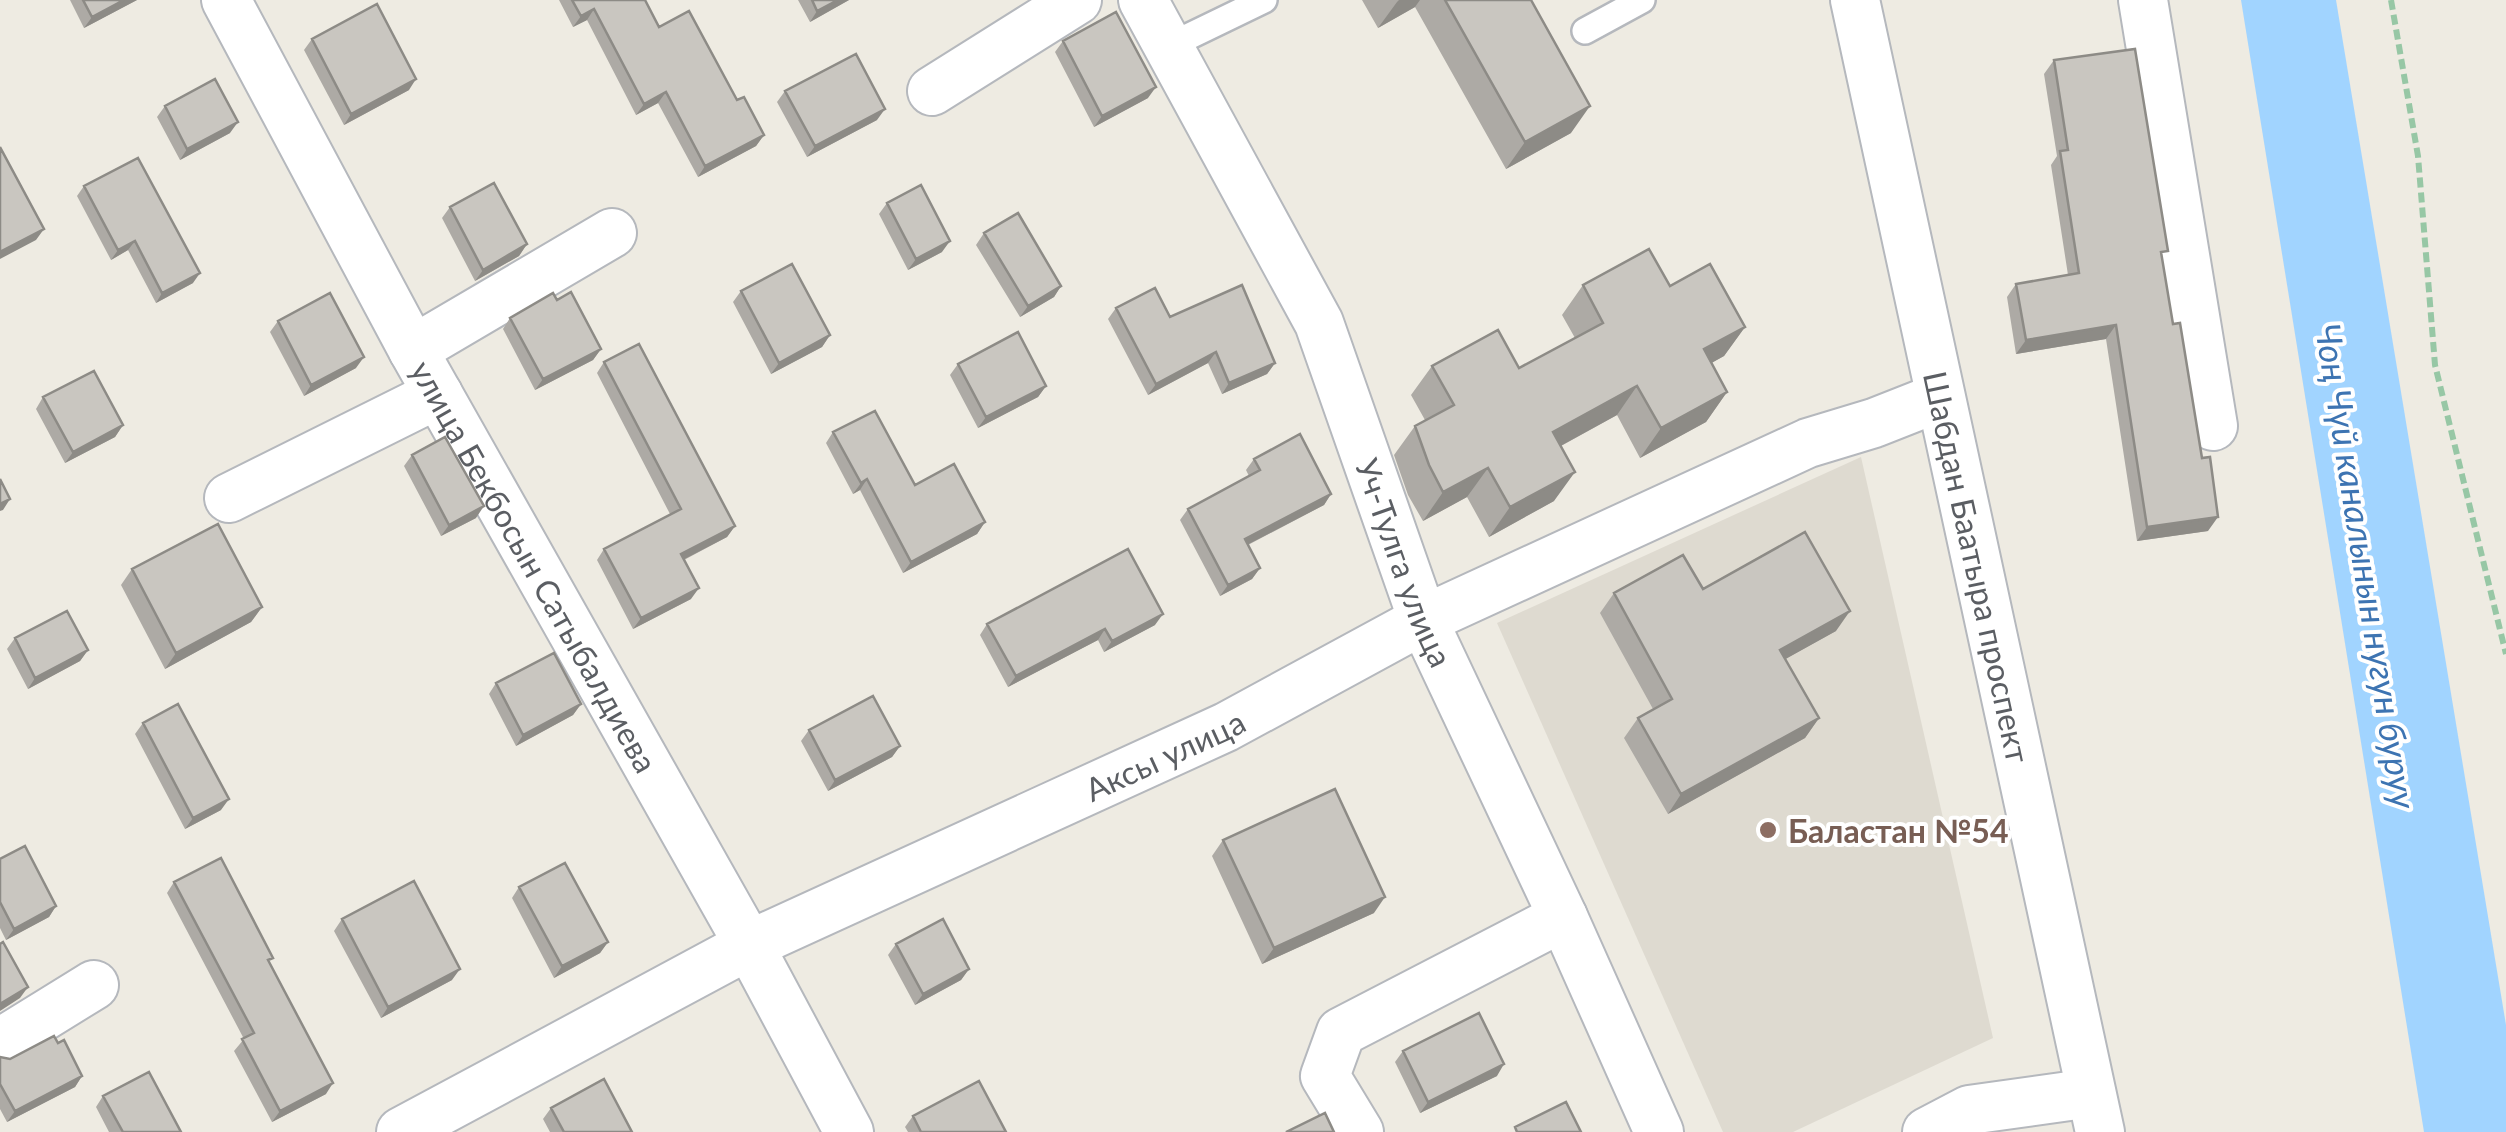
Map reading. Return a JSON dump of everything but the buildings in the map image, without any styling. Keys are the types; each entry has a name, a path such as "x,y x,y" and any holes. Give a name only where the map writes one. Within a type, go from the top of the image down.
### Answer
{"street":[{"name":"улица Бекбосын Сатыбалдиева","path":"226,0 438,394 749,945 849,1132"},
{"path":"932,91 1078,0"},
{"name":"Уч-Тулга улица","path":"1143,0 1319,323 1423,620 1564,917 1659,1132"},
{"name":"Шабдан Баатыра проспект","path":"1855,0 2096,1113"},
{"path":"2143,0 2213,426"},
{"path":"414,350 612,233"},
{"path":"230,498 438,394"},
{"name":"Аксы улица","path":"401,1132 749,945 1226,727 1423,620 1808,443 1940,398"},
{"path":"1358,1132 1325,1076 1341,1032 1564,917"},
{"path":"0,1043 94,985"},
{"path":"1928,1132 1969,1110 2096,1113"}],"lane":[{"path":"1168,46 1264,0"},
{"path":"1585,31 1642,0"}],"path":[{"path":"2392,0 2418,156 2435,365 2506,654"}],"shaded area":[{"name":"Баластан №54","path":"1861,457 1993,1038 1793,1132 1723,1132 1497,623"}],"water":[{"name":"Чоң Чүй каналынын нугун буруу","path":"2241,0 2336,0 2506,1025 2506,1132 2424,1132"}],"place":[{"name":"Баластан №54","path":"1768,830"}]}
